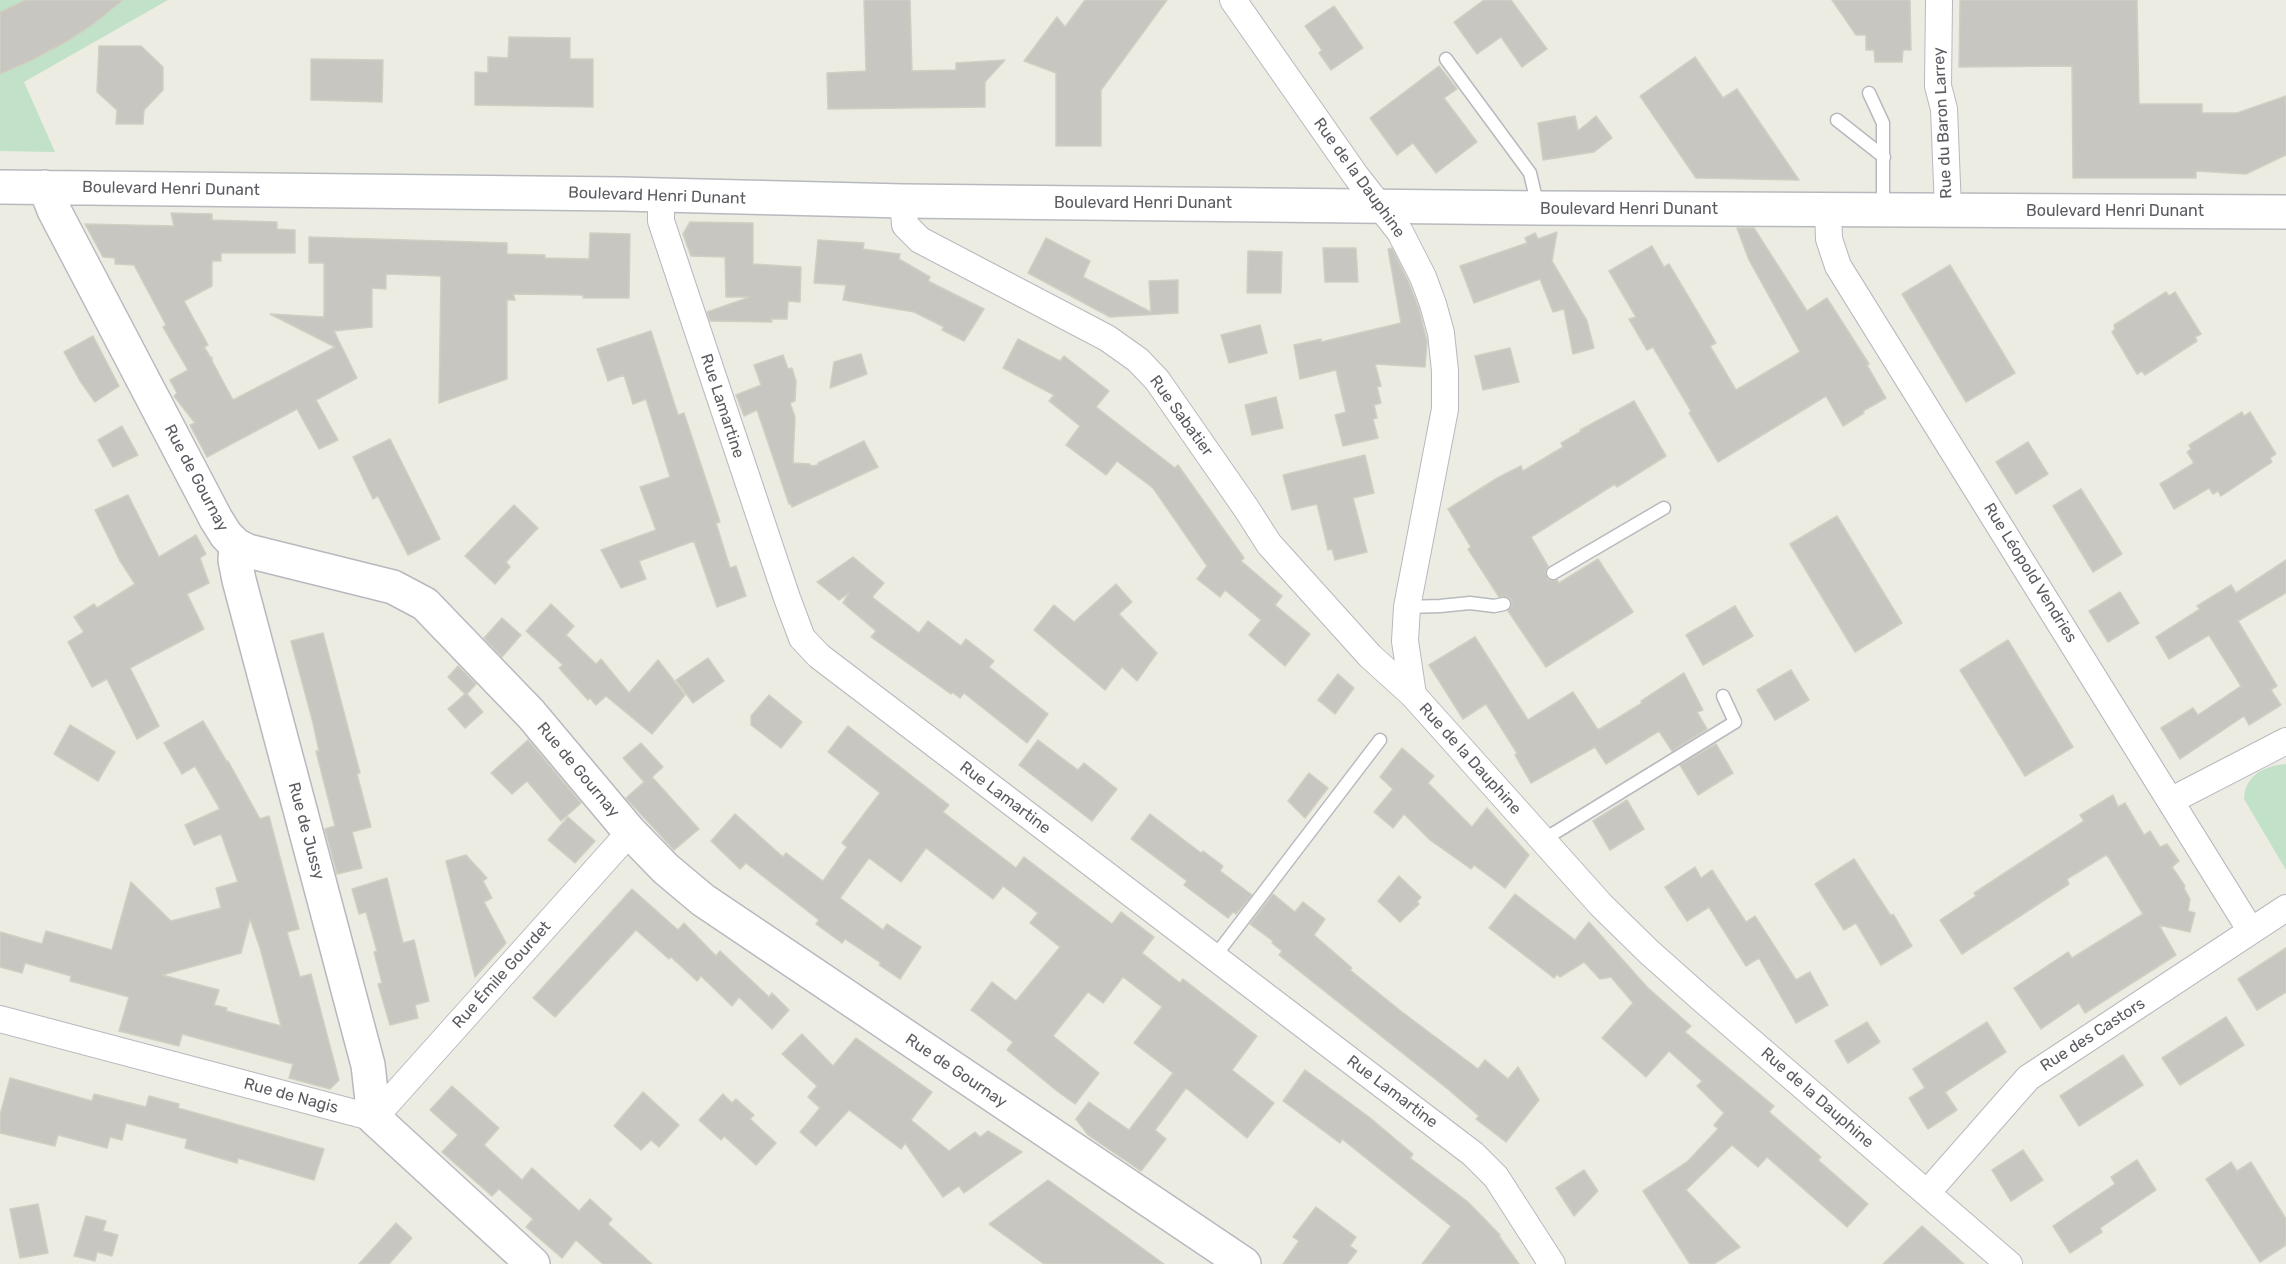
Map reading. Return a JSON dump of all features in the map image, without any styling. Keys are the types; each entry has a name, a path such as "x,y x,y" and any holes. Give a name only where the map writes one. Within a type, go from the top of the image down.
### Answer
{"street":[{"name":"Rue de la Dauphine","path":"1233,0 1377,206 1400,232 1423,277 1433,304 1445,371 1445,409 1407,607 1405,641 1413,696 1601,905 1649,951 2009,1264"},
{"name":"Rue du Baron Larrey","path":"1939,0 1938,86 1944,110 1948,209"},
{"name":"Boulevard Henri Dunant","path":"0,187 1538,208 2286,212"},
{"name":"Rue de Gournay","path":"45,187 54,210 216,519 225,535 236,545 262,555 393,587 425,604 531,714 630,832 666,869 703,900 1244,1264"},
{"name":"Rue Lamartine","path":"661,196 661,221 786,598 802,638 819,656 1473,1154 1496,1177 1552,1264"},
{"name":"Rue Sabatier","path":"903,201 905,225 920,240 1107,338 1138,360 1156,380 1269,544 1370,656 1413,696"},
{"name":"Rue Léopold Vendries","path":"1828,210 1829,239 1838,266 2172,800 2251,931"},
{"name":"Rue de Jussy","path":"236,545 235,560 239,580 368,1065 374,1118"},
{"path":"2172,800 2286,741"},
{"name":"Rue Émile Gourdet","path":"374,1118 630,832"},
{"name":"Rue des Castors","path":"1927,1193 2028,1078 2286,908"},
{"name":"Rue de Nagis","path":"0,1019 374,1118 533,1264"}],"lane":[{"path":"1446,59 1530,173 1538,208"},
{"path":"1869,93 1883,123 1883,209"},
{"path":"1837,120 1884,157"},
{"path":"1552,573 1664,508"},
{"path":"1407,607 1470,603 1494,606 1504,604"},
{"path":"1543,840 1736,722 1723,696"},
{"path":"1212,956 1222,947 1380,740"}],"green space":[{"path":"0,0 168,0 24,82 55,152 0,151"},
{"path":"2286,764 2286,870 2244,799 2248,784 2257,773 2270,767"}],"building":[{"path":"26,0 123,0 66,42 0,74 0,12"},
{"path":"864,0 910,0 912,71 956,70 956,63 1005,60 985,82 985,107 828,109 827,73 866,71"},
{"path":"1085,0 1167,0 1101,90 1101,146 1056,146 1056,73 1024,61 1057,17 1065,27"},
{"path":"1484,0 1511,0 1547,49 1522,67 1501,37 1477,54 1454,22"},
{"path":"1832,0 1910,0 1911,50 1903,50 1902,62 1875,62 1874,50 1866,50 1866,35 1856,35"},
{"path":"1960,0 2137,0 2139,104 2202,104 2202,113 2237,113 2286,96 2286,155 2246,174 2196,171 2196,178 2073,178 2072,66 1959,67"},
{"path":"1334,6 1363,48 1331,70 1319,53 1322,50 1305,26"},
{"path":"509,37 570,38 570,59 593,59 593,107 475,105 475,72 488,73 488,57 508,58"},
{"path":"99,46 141,46 163,67 163,90 144,110 143,124 116,124 117,110 97,92"},
{"path":"1695,57 1723,98 1737,89 1799,180 1696,178 1640,96"},
{"path":"311,59 383,60 382,102 311,100"},
{"path":"1439,66 1457,89 1444,98 1477,142 1436,173 1413,143 1397,155 1370,118"},
{"path":"1575,116 1578,131 1596,116 1612,138 1594,152 1543,160 1538,123"},
{"path":"171,213 212,214 212,220 277,222 277,229 295,230 295,253 221,253 221,261 212,261 212,286 184,301 208,345 204,347 212,357 233,400 335,347 270,314 324,317 324,263 309,263 309,237 507,243 507,254 589,259 590,233 630,234 629,298 513,294 515,300 507,300 507,379 439,403 441,276 386,274 386,289 372,288 372,327 334,331 357,378 316,400 338,440 319,449 297,409 207,457 190,425 195,423 174,396 177,393 170,380 188,370 163,327 166,325 134,265 115,264 115,258 103,257 85,224 174,226"},
{"path":"690,222 753,223 753,264 801,267 800,302 788,301 787,319 771,319 772,322 710,321 707,312 750,297 726,297 725,257 691,256 683,234"},
{"path":"1737,228 1754,228 1807,311 1827,298 1869,364 1867,365 1886,398 1843,426 1826,396 1718,462 1653,347 1647,350 1629,319 1636,317 1609,271 1652,246 1664,267 1669,264 1716,343 1710,346 1736,390 1800,352 1749,260"},
{"path":"1557,232 1552,261 1587,321 1594,348 1573,354 1564,309 1553,312 1540,279 1474,303 1460,266 1527,243 1525,238 1535,233 1538,239"},
{"path":"1046,238 1090,261 1083,277 1151,312 1149,281 1178,280 1178,313 1110,317 1028,273"},
{"path":"818,240 864,243 863,249 900,254 899,259 930,277 928,281 984,309 964,341 942,330 944,327 914,312 843,300 846,285 814,283"},
{"path":"1323,248 1356,248 1358,282 1325,282"},
{"path":"1392,248 1419,309 1427,341 1425,367 1375,364 1381,386 1377,387 1381,403 1374,405 1377,418 1373,419 1378,438 1343,446 1335,415 1346,412 1336,370 1300,379 1294,345 1321,339 1321,342 1401,323 1388,249"},
{"path":"1248,251 1282,252 1281,293 1247,293"},
{"path":"1950,265 2015,373 1966,402 1902,294"},
{"path":"2166,292 2169,296 2175,292 2201,334 2195,337 2197,341 2145,375 2142,371 2137,374 2112,332 2115,329 2114,325"},
{"path":"1260,325 1267,353 1229,363 1221,335"},
{"path":"651,331 678,415 684,413 720,522 716,523 730,568 736,566 746,596 717,607 694,541 639,561 646,579 621,588 601,550 656,530 640,487 670,477 646,399 633,404 624,375 608,381 597,349"},
{"path":"93,336 119,386 95,402 64,352"},
{"path":"1018,339 1060,361 1064,356 1109,391 1096,407 1175,468 1178,465 1244,558 1241,561 1282,596 1275,605 1310,634 1285,666 1249,635 1261,620 1225,590 1220,597 1197,579 1207,566 1153,488 1117,461 1106,475 1066,445 1080,426 1049,401 1054,395 1003,368"},
{"path":"1510,348 1519,382 1483,390 1475,356"},
{"path":"861,354 867,374 830,388 834,362"},
{"path":"783,355 788,369 792,368 796,381 795,401 790,403 795,417 793,463 818,465 864,441 878,467 792,507 789,504 757,410 744,416 736,395 761,385 754,365"},
{"path":"1276,397 1283,428 1252,435 1245,405"},
{"path":"1634,401 1666,456 1617,487 1615,484 1531,537 1548,566 1545,572 1548,580 1557,580 1559,583 1598,559 1633,612 1546,667 1508,611 1512,606 1511,599 1506,596 1499,597 1468,549 1471,547 1448,509 1499,477 1521,466 1523,471 1563,447 1561,443 1582,431 1580,430"},
{"path":"2242,412 2244,416 2250,412 2276,454 2270,458 2272,462 2221,496 2218,491 2213,494 2209,488 2174,509 2160,484 2194,463 2187,452 2191,449 2189,445"},
{"path":"122,426 138,455 113,467 98,440"},
{"path":"390,439 440,539 408,555 378,496 373,499 353,457"},
{"path":"2028,442 2048,474 2016,494 1996,462"},
{"path":"1365,455 1374,493 1353,498 1367,552 1335,560 1332,549 1328,550 1317,504 1292,510 1283,475"},
{"path":"2081,489 2122,554 2093,572 2053,506"},
{"path":"128,495 159,557 196,535 206,554 200,558 209,583 187,594 204,629 130,668 159,726 137,739 107,679 92,687 68,642 84,632 74,617 94,604 97,608 135,584 120,561 95,510"},
{"path":"514,505 538,528 506,562 510,567 495,584 465,556"},
{"path":"1837,516 1902,623 1855,652 1790,544"},
{"path":"853,557 884,583 872,597 919,633 928,621 961,646 966,639 994,661 989,667 1048,714 1027,743 964,693 960,698 952,692 951,694 871,637 876,631 843,603 849,593 839,600 817,582"},
{"path":"2286,560 2286,593 2238,621 2277,686 2271,690 2281,705 2249,725 2244,716 2180,759 2161,728 2193,708 2198,715 2241,686 2209,635 2169,659 2156,637 2200,609 2197,606 2231,585 2236,593"},
{"path":"1116,584 1132,602 1119,614 1157,653 1137,681 1122,667 1105,690 1034,630 1054,605 1074,622"},
{"path":"2120,592 2139,623 2108,642 2089,611"},
{"path":"551,604 574,626 566,635 596,664 601,659 629,693 658,660 685,695 652,734 606,696 596,705 590,698 588,700 559,668 563,665 526,631"},
{"path":"1735,606 1753,636 1703,665 1686,635"},
{"path":"502,618 521,635 502,657 484,638"},
{"path":"323,633 360,773 357,774 371,827 352,832 362,868 337,874 325,829 335,826 316,751 319,751 313,723 291,641"},
{"path":"1475,637 1528,720 1573,692 1598,730 1642,703 1641,701 1684,673 1703,710 1697,712 1707,729 1672,751 1659,731 1606,764 1595,747 1531,783 1515,755 1517,753 1486,704 1463,719 1429,665"},
{"path":"2008,640 2073,747 2025,776 1960,670"},
{"path":"708,658 724,681 693,703 676,680"},
{"path":"458,666 476,684 467,694 483,712 465,728 448,709 465,694 448,677"},
{"path":"1791,670 1809,700 1775,720 1757,690"},
{"path":"1338,674 1354,688 1335,714 1318,700"},
{"path":"769,695 802,722 781,748 751,725 751,716"},
{"path":"203,721 260,819 269,816 299,929 287,932 300,977 311,974 339,1080 330,1089 289,1078 293,1064 182,1034 179,1046 119,1031 129,997 70,981 71,976 25,963 22,973 0,967 0,932 42,944 46,931 112,950 131,882 171,921 221,908 216,888 238,882 221,834 194,845 185,825 220,809 195,766 182,774 164,743","holes":["250,919 281,1026 226,1011 227,1008 214,1005 219,990 162,975 241,953"]},
{"path":"70,725 115,752 98,781 54,754"},
{"path":"848,726 949,805 943,812 1016,868 1024,857 1112,924 1121,912 1154,937 1142,953 1180,983 1183,979 1257,1036 1232,1070 1274,1103 1247,1138 1186,1088 1155,1130 1166,1139 1141,1171 1088,1135 1076,1119 1089,1102 1129,1130 1173,1073 1134,1043 1162,1007 1123,977 1103,1003 1088,992 1053,1036 1099,1073 1075,1104 1057,1091 1007,1050 1013,1042 971,1010 992,982 1016,1001 1060,947 1030,923 1038,913 1003,886 993,899 926,848 901,882 869,858 840,898 883,930 887,924 921,947 900,979 845,939 842,943 816,924 819,920 746,863 740,869 711,841 735,814 783,857 786,853 823,881 847,847 842,843 880,793 828,752"},
{"path":"528,740 581,803 561,821 527,781 512,794 491,773"},
{"path":"1038,740 1078,770 1084,763 1117,789 1092,821 1019,765"},
{"path":"641,743 663,767 652,777 699,829 674,850 626,798 644,782 623,758"},
{"path":"1716,744 1733,773 1698,795 1680,765"},
{"path":"1402,748 1434,776 1428,783 1472,827 1487,808 1529,855 1505,888 1474,865 1471,869 1430,840 1404,814 1393,828 1374,812 1393,789 1380,777"},
{"path":"1309,773 1328,788 1305,818 1288,801"},
{"path":"2113,795 2118,807 2125,803 2144,835 2150,831 2160,847 2167,844 2179,861 2172,867 2185,886 2190,899 2188,911 2195,913 2190,932 2159,925 2176,955 2085,1013 2079,1003 2041,1029 2014,988 2068,952 2072,958 2143,914 2109,858 2106,855 2067,879 2069,884 1962,954 1940,920 1976,896 1974,893 2084,821 2080,815"},
{"path":"1627,800 1644,829 1610,850 1593,821"},
{"path":"1150,814 1201,853 1203,851 1223,866 1220,871 1252,895 1236,914 1233,912 1228,918 1184,885 1187,881 1131,839"},
{"path":"568,817 595,841 575,863 548,840"},
{"path":"466,855 487,878 483,881 492,898 484,902 506,943 475,977 446,861"},
{"path":"1854,859 1891,916 1893,914 1912,946 1881,965 1856,923 1844,930 1815,884"},
{"path":"1695,867 1701,878 1712,870 1746,922 1755,916 1796,980 1810,972 1828,1005 1796,1023 1759,958 1746,966 1709,907 1687,921 1665,887"},
{"path":"1399,876 1421,897 1417,902 1419,904 1400,922 1378,901"},
{"path":"387,878 403,943 414,940 429,1001 415,1005 418,1018 390,1025 378,984 382,983 374,952 377,951 366,912 359,914 352,889"},
{"path":"632,889 678,930 684,923 716,956 720,951 769,997 772,993 789,1010 772,1029 739,997 732,1006 701,976 697,981 636,930 555,1017 533,998"},
{"path":"1273,894 1295,912 1303,902 1325,919 1314,935 1352,968 1350,970 1478,1069 1485,1060 1508,1079 1518,1067 1539,1100 1506,1142 1476,1119 1479,1116 1449,1090 1279,955 1282,951 1272,943 1273,941 1250,924"},
{"path":"1515,894 1575,940 1589,922 1647,987 1691,1026 1685,1032 1774,1106 1769,1112 1821,1157 1818,1160 1868,1204 1847,1227 1767,1157 1758,1167 1732,1145 1686,1190 1740,1247 1714,1264 1690,1264 1643,1191 1687,1162 1718,1129 1714,1125 1724,1113 1697,1086 1702,1081 1669,1051 1646,1077 1602,1038 1633,1003 1611,977 1600,979 1584,962 1560,977 1557,974 1554,978 1489,928"},
{"path":"2286,948 2286,992 2257,1010 2238,979"},
{"path":"2226,1017 2244,1045 2180,1085 2162,1058"},
{"path":"1867,1022 1880,1042 1848,1063 1835,1041"},
{"path":"1987,1022 2006,1052 1945,1092 1957,1110 1928,1129 1909,1098 1925,1088 1913,1069"},
{"path":"802,1034 833,1066 856,1038 932,1092 911,1120 949,1151 975,1132 980,1137 988,1131 1022,1152 964,1193 959,1186 943,1197 905,1143 901,1149 849,1110 816,1146 800,1132 820,1108 808,1097 817,1086 782,1054"},
{"path":"2123,1055 2143,1085 2079,1126 2060,1096"},
{"path":"1305,1070 1369,1117 1413,1154 1410,1158 1468,1202 1500,1235 1519,1264 1422,1264 1451,1226 1342,1139 1340,1143 1283,1101"},
{"path":"10,1078 92,1101 94,1094 146,1107 149,1096 179,1104 178,1108 324,1149 314,1180 238,1158 237,1163 185,1148 187,1139 126,1123 122,1140 110,1137 107,1148 58,1135 55,1146 0,1133 0,1115"},
{"path":"452,1086 499,1128 484,1145 522,1180 532,1168 579,1211 590,1199 612,1219 608,1224 652,1264 603,1264 576,1240 562,1258 526,1227 533,1219 499,1189 492,1196 442,1152 458,1135 430,1110"},
{"path":"643,1092 679,1125 659,1147 651,1140 641,1150 614,1126"},
{"path":"723,1094 732,1103 736,1099 754,1115 750,1119 776,1143 756,1165 724,1136 721,1140 699,1120"},
{"path":"2023,1150 2043,1180 2011,1201 1992,1170"},
{"path":"2137,1160 2156,1190 2100,1228 2102,1232 2070,1253 2053,1226 2115,1184 2111,1177"},
{"path":"2231,1162 2237,1171 2251,1162 2286,1219 2286,1245 2260,1262 2206,1179"},
{"path":"1584,1170 1598,1191 1574,1216 1556,1188"},
{"path":"1048,1180 1164,1264 1044,1264 989,1224"},
{"path":"38,1204 48,1253 20,1258 10,1209"},
{"path":"1316,1207 1356,1237 1350,1246 1357,1251 1347,1264 1283,1264 1299,1241 1293,1237"},
{"path":"86,1216 106,1221 103,1231 118,1235 112,1256 97,1252 95,1261 74,1256"},
{"path":"396,1223 412,1238 389,1264 359,1264"},
{"path":"1922,1226 1941,1243 1964,1264 1883,1264"}]}
